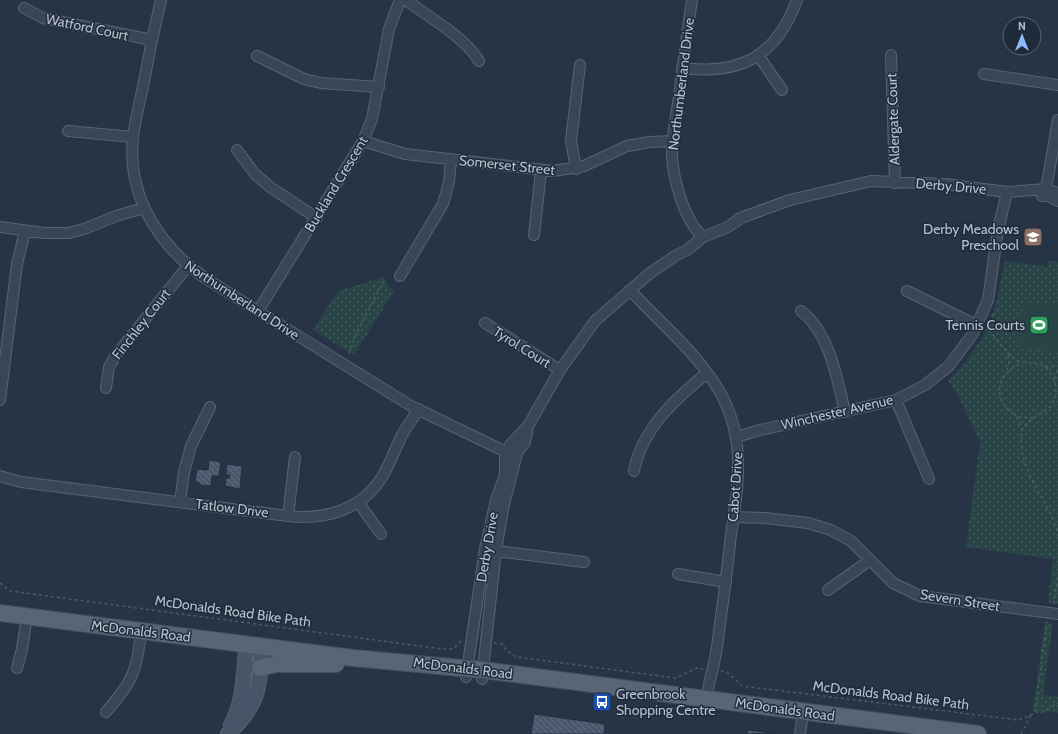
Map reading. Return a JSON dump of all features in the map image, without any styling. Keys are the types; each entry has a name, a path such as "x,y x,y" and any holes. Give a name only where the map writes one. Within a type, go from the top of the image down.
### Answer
{"main road":[{"name":"McDonalds Road","path":"0,613 709,702 801,722 912,732 978,734"},
{"name":"McDonalds Road","path":"353,658 380,664 474,673"},
{"path":"260,668 276,664 380,664"}],"street":[{"name":"Northumberland Drive","path":"161,0 133,137 135,175 143,204 158,234 188,266 258,311 415,407 510,450"},
{"name":"Buckland Crescent","path":"258,311 317,218 363,141 372,120 390,24 400,0"},
{"path":"406,0 462,41 475,54 479,61"},
{"name":"Northumberland Drive","path":"692,0 672,141 673,165 680,191 696,217 700,233"},
{"path":"682,68 721,70 742,64 758,55 771,45 782,32 789,20 797,0"},
{"name":"Watford Court","path":"24,8 43,18 152,40"},
{"path":"758,55 782,90"},
{"name":"Aldergate Court","path":"891,55 895,183"},
{"path":"257,56 304,79 379,87"},
{"path":"576,169 571,141 580,65"},
{"path":"984,74 1058,85"},
{"path":"1058,120 1052,160 1051,192 1058,201"},
{"path":"68,131 133,137"},
{"name":"Somerset Street","path":"363,141 394,152 542,171 576,169 627,146 649,142 672,141"},
{"path":"238,150 255,174 270,188 317,218"},
{"path":"400,276 443,204 449,182 451,160"},
{"path":"534,235 542,171"},
{"name":"Derby Drive","path":"474,673 484,549 496,500 505,475 510,450 528,426 560,370 583,339 599,324 608,311 632,288 675,256 687,250 700,233 790,200 843,188 895,183 945,184 1003,191 1051,192"},
{"name":"Winchester Avenue","path":"736,435 896,400 925,385 949,366 965,347 978,326 991,289 1003,191"},
{"path":"0,227 58,234 69,233 84,229 143,204"},
{"path":"0,400 22,230"},
{"name":"Finchley Court","path":"106,388 109,367 116,355 188,266"},
{"name":"Cabot Drive","path":"632,288 707,373 725,402 736,435 739,474 726,582 709,702"},
{"path":"907,291 978,326"},
{"path":"802,311 812,321 823,339 834,367 845,412"},
{"name":"Tyrol Court","path":"485,323 560,370"},
{"path":"634,471 640,449 653,427 676,400 707,373"},
{"path":"896,400 929,478"},
{"path":"180,502 184,472 190,446 210,407"},
{"name":"Tatlow Drive","path":"0,481 21,482 288,516 311,518 330,515 358,502 368,494 381,478 415,407"},
{"name":"Derby Drive","path":"474,673 504,504 510,450"},
{"path":"288,516 295,457"},
{"name":"Tatlow Drive","path":"0,476 21,482"},
{"path":"358,502 381,534"},
{"name":"Severn Street","path":"734,514 808,523 831,530 851,541 893,583 920,596 1053,613"},
{"path":"484,549 584,562"},
{"path":"828,590 870,560"},
{"path":"678,574 726,582"},
{"path":"18,668 27,616"},
{"path":"106,712 121,694 133,676 139,655 141,631"},
{"path":"227,734 252,707 256,695 260,668 254,645"},
{"path":"227,734 240,704 254,645"}],"path":[{"path":"349,354 357,331 386,280"},
{"path":"993,312 986,329 999,340 1008,354 1022,363"},
{"path":"1008,354 1009,364 1000,385 1000,398 1006,408 1014,414 1020,417 1033,418"},
{"path":"1005,373 1014,366 1022,363 1033,362 1045,367 1058,367 1053,401 1044,413 1033,418 1022,431"},
{"path":"1045,367 1055,381"},
{"path":"1014,414 1019,421 1022,431 1022,448 1026,467 1052,515 1058,536"},
{"path":"1021,734 1031,716 1035,712 1053,613 1049,604 1053,604 1058,575"},
{"name":"McDonalds Road Bike Path","path":"0,583 10,591 442,649 453,649 462,638"},
{"path":"497,643 502,644 506,650 516,657 676,678 697,668 705,670"},
{"name":"McDonalds Road Bike Path","path":"723,672 727,672 742,686 1018,720 1031,716"},
{"path":"1035,712 1043,712 1058,703"}],"green space":[{"path":"1048,260 1058,262 1058,604 1048,602 1053,559 966,547 980,442 956,392 948,381 972,353 988,326 998,297 1004,261 1047,267"},
{"path":"384,277 387,284 394,291 354,355 313,330 338,291"},
{"name":"Tennis Courts","path":"1023,301 1058,305 1058,351 1017,346"},
{"path":"1045,622 1053,623 1043,695 1058,696 1058,713 1033,710"}],"building":[{"path":"209,460 221,462 219,476 212,476 211,486 200,485 200,483 195,482 197,469 208,470"},
{"path":"227,464 242,466 240,489 225,486 226,478 229,478 230,475 226,475"},
{"path":"534,714 605,724 604,734 531,734"},
{"path":"748,730 773,733 747,734"}],"place":[{"name":"Derby Meadows Preschool","path":"1033,237"},
{"name":"Tennis Courts","path":"1039,325"},
{"name":"Greenbrook Shopping Centre","path":"602,702"}]}
